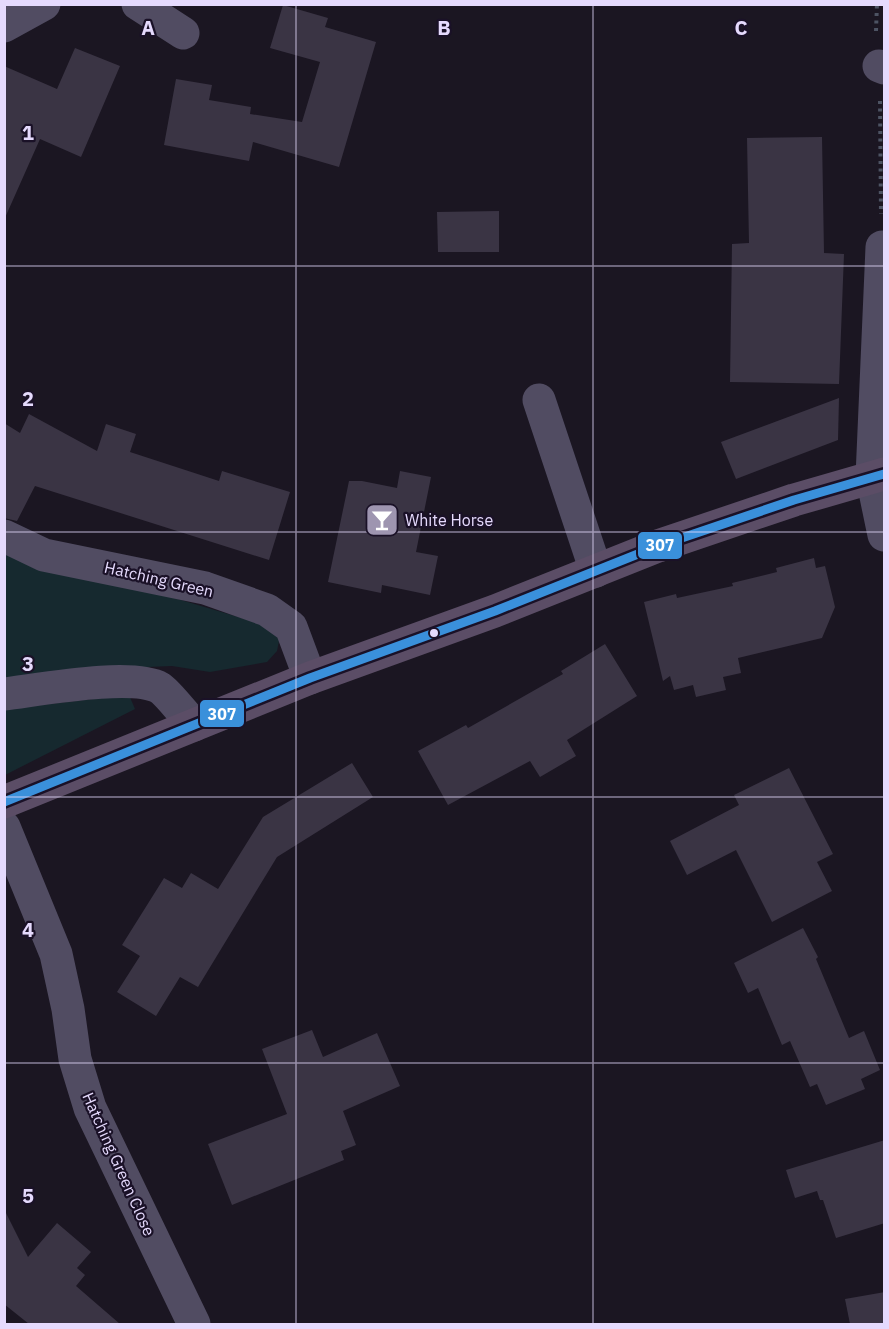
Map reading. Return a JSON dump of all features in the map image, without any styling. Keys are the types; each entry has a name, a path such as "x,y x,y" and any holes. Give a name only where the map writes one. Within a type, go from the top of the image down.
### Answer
{"main road":[{"path":"4,802 310,678 495,611 670,542 794,500 878,475"}],"street":[{"path":"4,26 44,4"},
{"path":"138,4 183,33"},
{"path":"882,247 878,475 885,536"},
{"path":"539,400 596,571"},
{"name":"Hatching Green","path":"4,536 44,555 205,588 267,610 291,627 310,678"},
{"path":"4,694 111,682 142,683 160,688 194,726"},
{"name":"Hatching Green Close","path":"4,827 56,954 68,1009 75,1059 90,1108 194,1324"}],"path":[{"path":"876,4 882,67 882,247"}],"shaded area":[{"path":"4,553 164,595 265,625 280,636 277,651 267,662 210,672 172,666 97,669 5,681"},
{"path":"129,695 135,709 5,775 5,709"}],"building":[{"path":"283,5 328,18 325,27 376,42 339,167 253,142 249,161 164,145 176,79 212,85 209,100 251,107 250,114 302,122 320,62 270,48"},
{"path":"75,48 120,66 81,157 40,139 4,220 4,66 57,89"},
{"path":"822,137 824,253 844,254 839,384 730,382 732,244 749,243 747,138"},
{"path":"499,211 499,252 438,252 437,212"},
{"path":"839,398 838,440 736,479 721,442"},
{"path":"29,414 97,451 106,424 136,434 130,452 219,481 222,471 290,492 269,560 35,486 17,521 4,518 4,423 20,433"},
{"name":"White Horse","path":"400,471 431,477 416,552 438,556 430,595 382,585 381,593 328,582 349,481 362,481 397,488"},
{"path":"814,558 816,568 825,566 835,607 822,638 738,658 741,673 723,677 726,690 696,697 693,685 674,690 670,676 663,681 644,602 676,594 677,598 733,586 732,583 777,572 776,568"},
{"path":"605,644 637,696 567,740 576,756 540,777 530,761 448,805 418,751 466,725 468,728 563,674 561,671"},
{"path":"352,763 373,797 277,857 198,987 180,977 156,1016 117,992 140,956 122,945 164,878 182,888 191,873 218,889 263,817"},
{"path":"789,768 833,854 817,862 832,891 772,922 736,850 687,875 670,841 739,805 734,795"},
{"path":"803,928 818,957 816,959 849,1038 864,1031 880,1070 861,1079 865,1089 826,1105 817,1084 810,1087 790,1041 782,1045 758,988 748,993 734,963"},
{"path":"312,1030 323,1057 377,1033 400,1086 343,1111 356,1145 341,1151 344,1160 232,1205 208,1144 287,1114 262,1049"},
{"path":"885,1140 885,1223 836,1238 823,1200 820,1200 817,1191 795,1198 786,1170"},
{"path":"4,1209 28,1257 57,1223 91,1252 77,1268 85,1275 76,1286 120,1324 29,1324 4,1304"},
{"path":"885,1292 885,1324 850,1324 845,1299"}],"transit line":[{"name":"307","path":"4,802 310,678 495,611 658,546 794,500 884,474"}],"place":[{"name":"White Horse","path":"382,520"}]}
